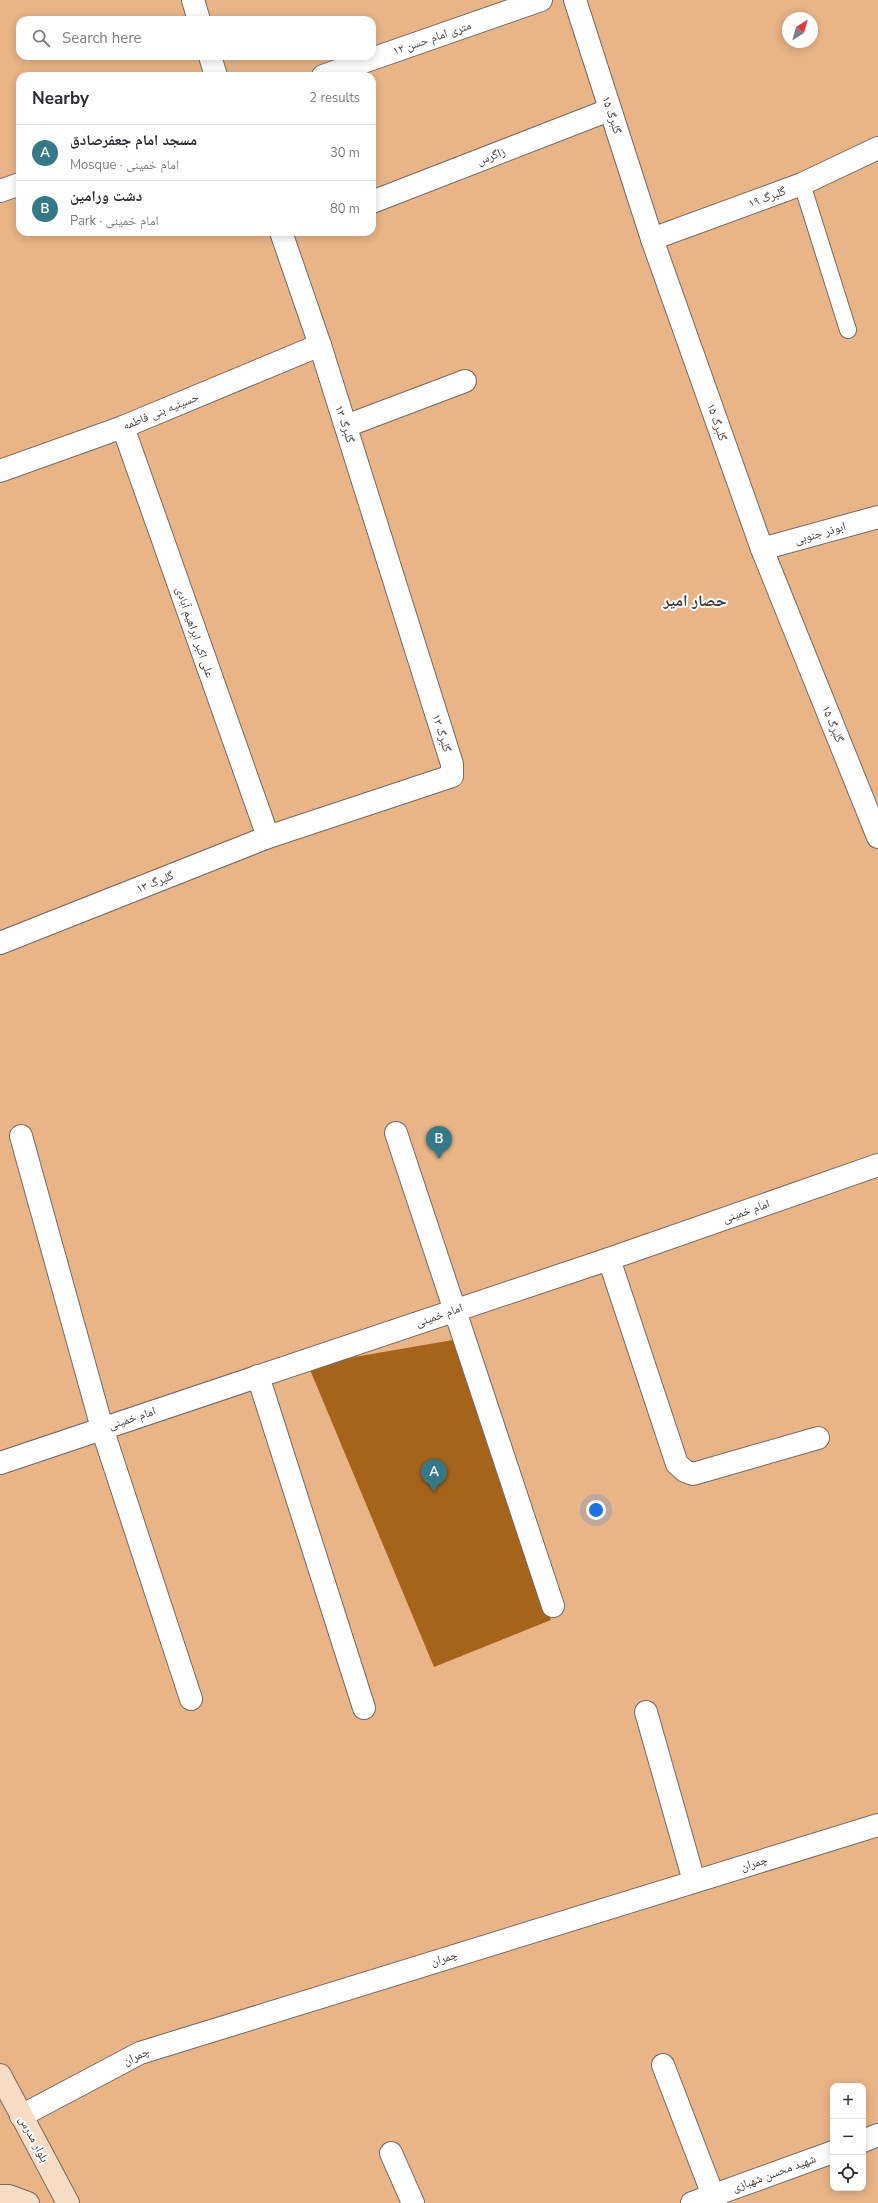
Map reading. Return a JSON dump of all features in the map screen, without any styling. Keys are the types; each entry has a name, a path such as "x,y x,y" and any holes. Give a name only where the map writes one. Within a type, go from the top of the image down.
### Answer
{"main road":[{"name":"بلوار مدرس","path":"0,2075 68,2203"},
{"path":"0,2196 9,2196 28,2203"}],"street":[{"path":"193,0 198,16"},
{"name":"۱۲ متری امام حسن","path":"376,58 541,0"},
{"name":"گلبرگ ۱۵","path":"575,0 652,239 762,549 878,837"},
{"path":"211,60 215,72"},
{"name":"۱۲ متری امام حسن","path":"334,72 369,60"},
{"name":"زاگرس","path":"376,200 610,110"},
{"name":"گلبرگ ۱۹","path":"652,239 802,184 878,148"},
{"path":"0,191 16,185"},
{"name":"گلبرگ ۱۳","path":"0,943 268,837 452,776 452,764 287,236"},
{"name":"حسینیه بنی فاطمه","path":"0,471 123,427 320,345"},
{"path":"346,426 465,381"},
{"name":"علی اکبر ابراهیم آبادی","path":"123,427 268,837"},
{"name":"ابوذر جنوبی","path":"762,549 878,517"},
{"path":"396,1134 453,1310 553,1606"},
{"path":"21,1136 102,1428 191,1699"},
{"name":"امام خمینی","path":"0,1463 609,1259 878,1165"},
{"path":"609,1259 677,1464 684,1472 693,1474 818,1438"},
{"path":"258,1376 364,1708"},
{"path":"646,1712 694,1881"},
{"name":"چمران","path":"21,2116 140,2053 878,1825"},
{"path":"663,2065 715,2199"},
{"path":"866,2140 878,2135"},
{"path":"391,2153 413,2203"},
{"name":"شهید محسن شهبازی","path":"692,2203 715,2199 830,2153"}],"lane":[{"path":"802,184 848,330"}],"shaded area":[{"path":"0,0 878,0 878,2203 0,2203"}],"building":[{"path":"453,1340 551,1620 434,1667 308,1365"}],"place":[{"name":"دشت ورامین","path":"439,1159"},
{"name":"مسجد امام جعفرصادق","path":"434,1492"}],"district":[{"name":"حصار امیر","path":"695,600"}]}
